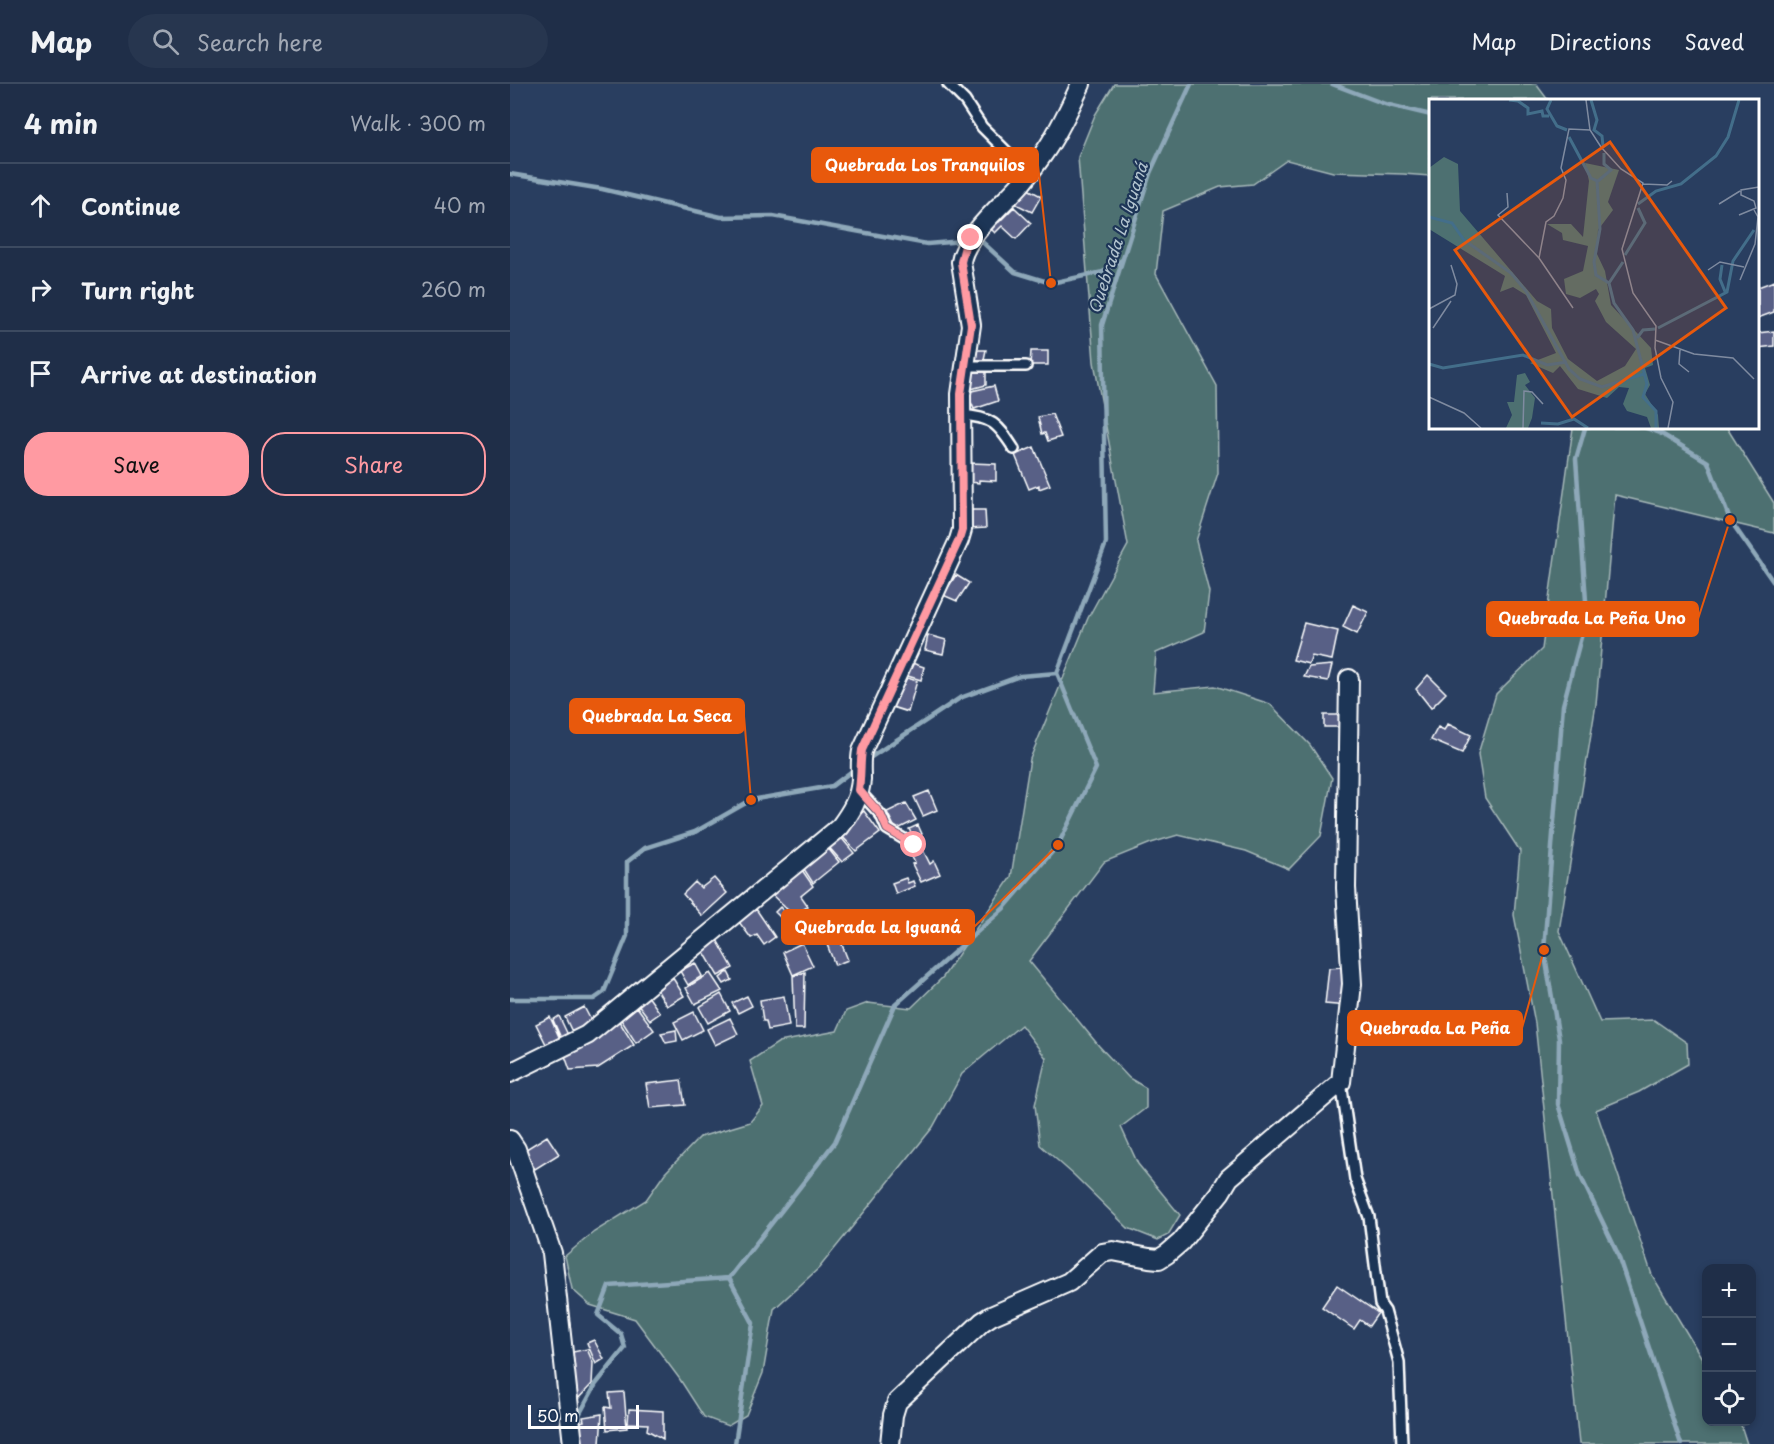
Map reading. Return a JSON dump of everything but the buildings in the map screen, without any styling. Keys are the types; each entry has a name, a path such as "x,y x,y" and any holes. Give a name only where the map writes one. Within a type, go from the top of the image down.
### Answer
{"street":[{"path":"510,1072 587,1035 840,828 853,810 861,778 862,750 962,530 961,394 971,325 961,262 962,254 971,238 1021,184 1052,140 1081,84"},
{"path":"890,1444 893,1415 897,1402 982,1322 1069,1282 1102,1253 1113,1251 1159,1259 1167,1254 1181,1242 1229,1179 1341,1082 1352,984 1346,888 1349,679"},
{"path":"510,1140 516,1149 552,1253 573,1444"}],"lane":[{"path":"948,84 965,101 982,126 1007,152 1016,168 1021,184"},
{"path":"965,366 1026,366"},
{"path":"961,415 979,417 1000,428 1014,449"},
{"path":"859,790 881,815 887,829 914,845"},
{"path":"1341,1082 1355,1179 1369,1217 1380,1305 1384,1311 1399,1362 1402,1444"}],"green space":[{"path":"1114,84 1536,84 1547,99 1429,99 1429,176 1333,172 1287,160 1253,184 1220,187 1163,211 1156,274 1217,386 1218,473 1196,541 1209,592 1204,632 1156,653 1153,692 1215,686 1270,704 1310,745 1332,778 1321,836 1289,869 1246,851 1178,835 1151,843 1104,862 1029,961 1099,1046 1129,1078 1146,1088 1146,1108 1121,1127 1138,1164 1180,1215 1168,1235 1158,1240 1128,1228 1040,1145 1035,1105 1046,1058 1021,1025 962,1074 933,1127 819,1268 774,1309 763,1373 746,1415 728,1426 704,1417 679,1378 635,1319 590,1305 572,1289 565,1256 594,1232 646,1200 665,1173 700,1137 750,1122 763,1106 750,1061 779,1042 837,1031 846,1011 868,1003 911,1008 943,977 1011,877 1030,759 1088,618 1128,545 1094,362 1078,157 1095,115"},
{"path":"1573,429 1728,429 1774,503 1774,533 1615,495 1596,704 1559,931 1600,1022 1654,1020 1687,1043 1688,1064 1639,1092 1596,1110 1652,1275 1702,1358 1702,1426 1741,1426 1747,1444 1579,1444 1535,1023 1514,915 1520,851 1485,798 1478,754 1496,694 1542,649"}],"waterway":[{"name":"Quebrada La Iguaná","path":"735,1444 753,1323 729,1278 835,1142 895,1005 1004,908 1058,845 1096,768 1057,673 1106,543 1102,325 1150,173 1191,84"},
{"path":"1332,84 1385,104 1429,115"},
{"path":"510,174 602,189 721,217 773,216 927,244 963,241"},
{"path":"979,239 1015,272 1051,283 1103,272 1122,260"},
{"path":"1585,429 1576,459 1587,615 1563,705 1544,950 1559,1039 1558,1104 1580,1175 1617,1252 1681,1444"},
{"path":"1649,429 1660,433 1708,462 1730,520 1774,583"},
{"path":"865,761 960,698 1020,676 1057,673"},
{"path":"510,999 594,999 604,992 627,936 627,862 645,848 695,832 751,800 832,786 856,768"},
{"path":"579,1415 596,1384 625,1348 621,1334 598,1315 609,1286 729,1278"}],"place":[{"name":"Quebrada Los Tranquilos","path":"1051,283"},
{"name":"Quebrada La Peña Uno","path":"1730,520"},
{"name":"Quebrada La Seca","path":"751,800"},
{"name":"Quebrada La Iguaná","path":"1058,845"},
{"name":"Quebrada La Peña","path":"1544,950"}],"route":[{"path":"914,845 887,829 881,815 859,790 860,764 862,750 962,530 961,394 971,325 961,262 965,246 971,238"}]}
